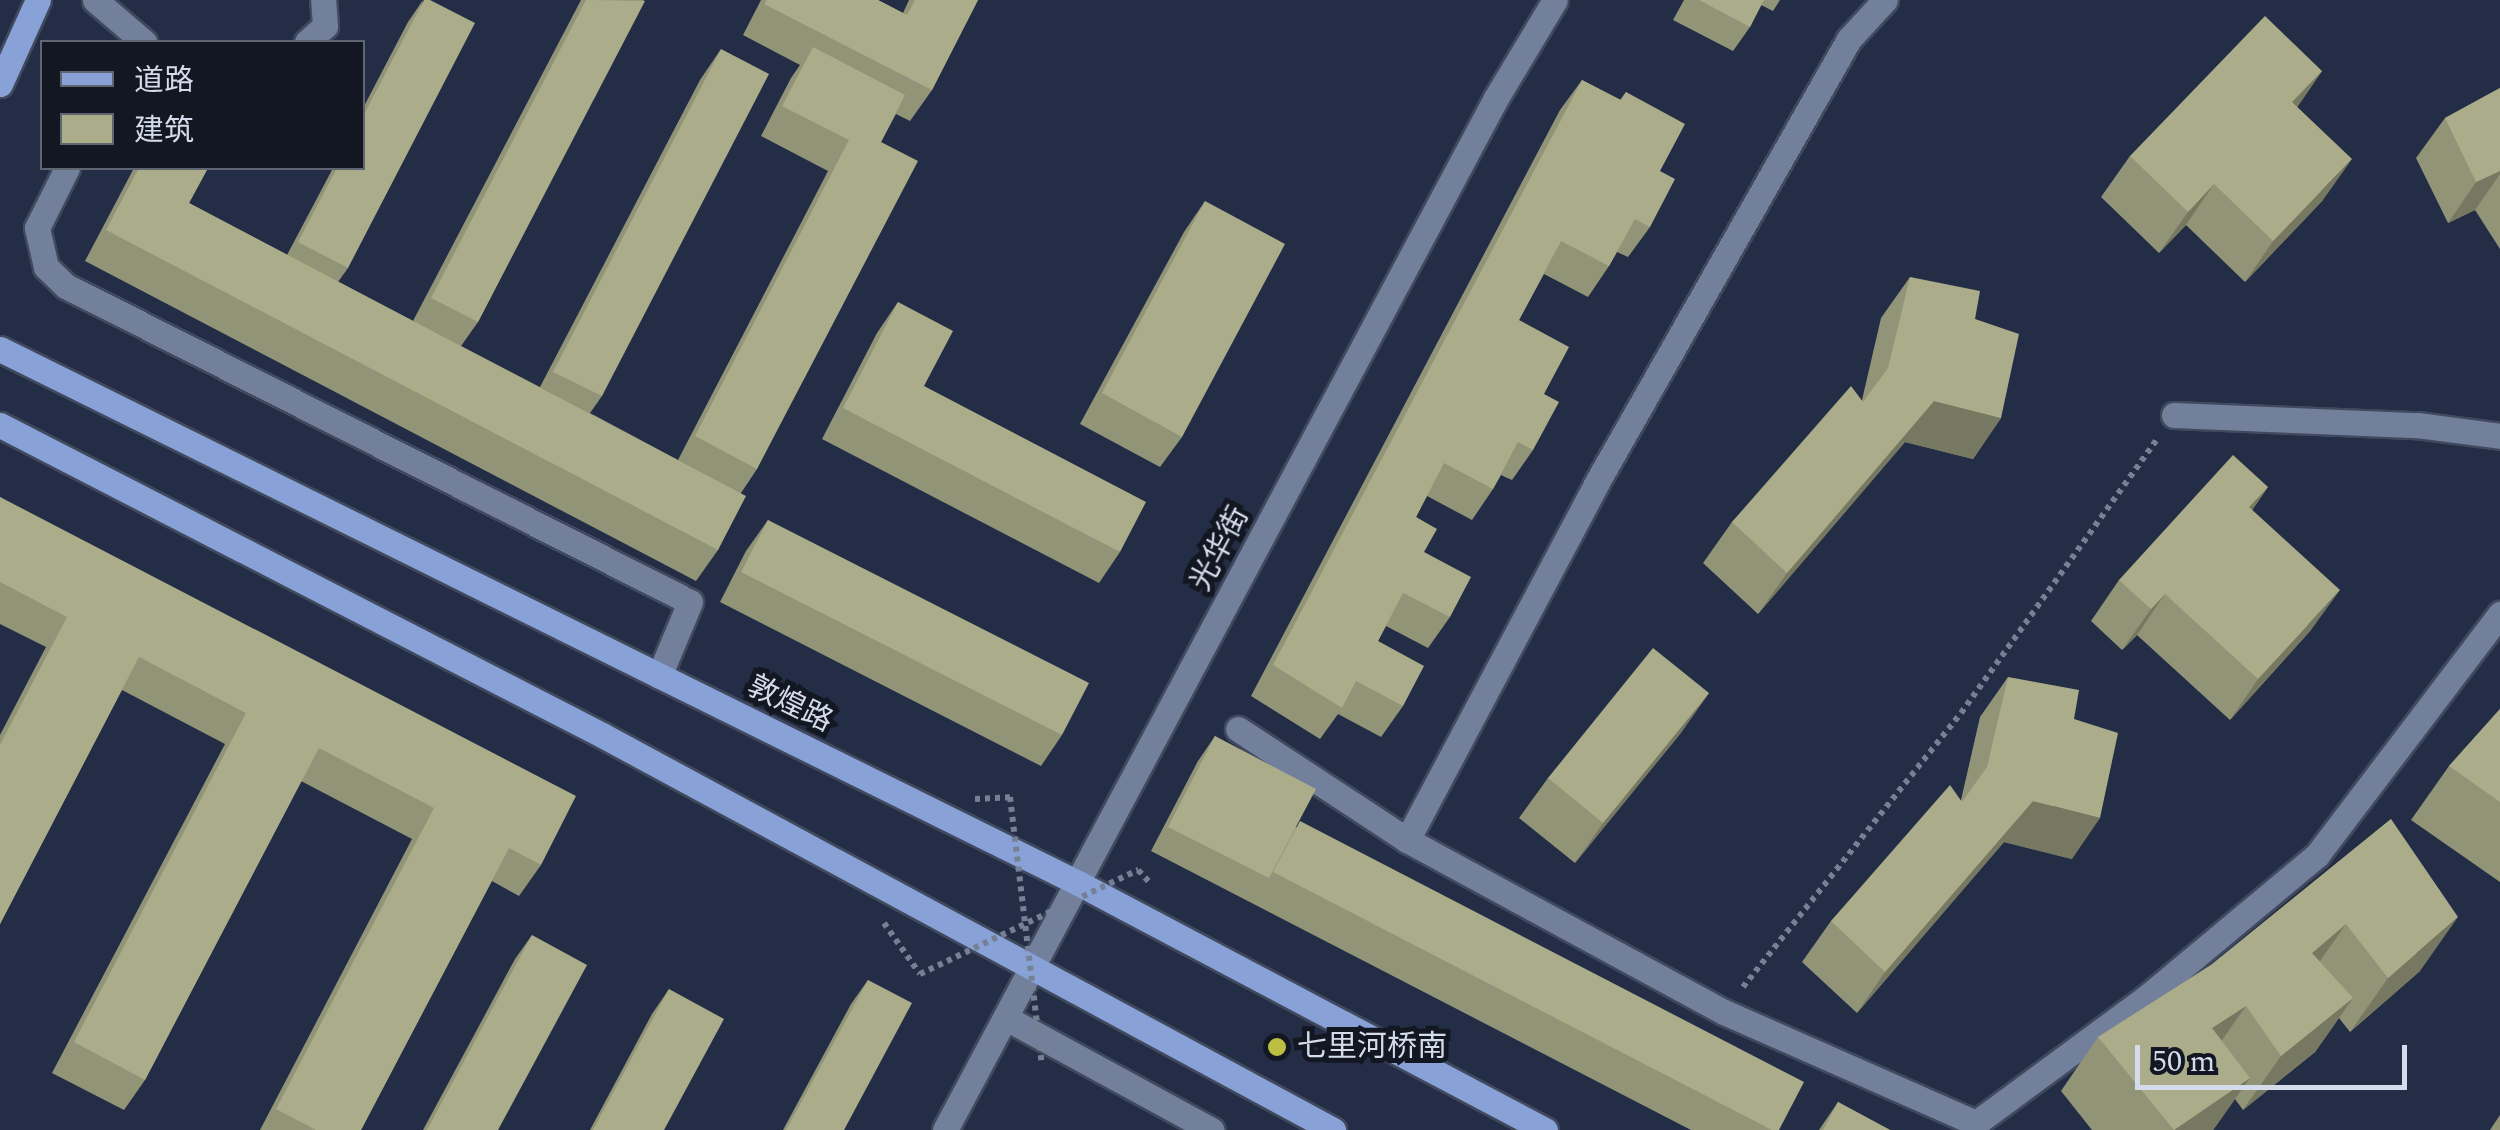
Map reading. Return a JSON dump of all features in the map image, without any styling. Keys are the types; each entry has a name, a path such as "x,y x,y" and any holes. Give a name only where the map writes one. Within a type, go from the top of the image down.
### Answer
{"main road":[{"path":"0,84 38,0"},
{"name":"敦煌路","path":"0,348 1080,884 1545,1130"},
{"path":"0,425 602,735 1333,1130"}],"street":[{"path":"95,0 136,39"},
{"path":"309,40 325,26 323,0"},
{"name":"光华街","path":"945,1130 1080,884 1496,98 1555,0"},
{"path":"1407,840 1596,484 1800,124 1849,39 1885,0"},
{"path":"66,170 37,228 46,267 66,286 690,602 660,676"},
{"path":"2174,415 2417,425 2500,436"},
{"path":"1238,729 1407,840 1724,1012 1976,1124 2148,996 2317,855 2500,614"},
{"path":"1006,1018 1211,1130"}],"path":[{"path":"1724,1012 1961,713 2174,415"},
{"path":"1010,796 1042,1065"},
{"path":"920,974 1138,870"}],"building":[{"path":"424,0 475,23 348,268 298,242 336,170 365,170 365,112"},
{"path":"586,0 645,1 478,322 431,298"},
{"path":"767,0 878,0 907,15 915,0 978,0 932,90 764,4"},
{"path":"1699,0 1764,0 1750,27"},
{"path":"2265,16 2322,71 2292,102 2352,159 2273,241 2214,184 2188,212 2130,156"},
{"path":"813,47 905,95 881,142 918,161 757,469 695,436 849,140 782,106"},
{"path":"721,49 769,74 602,396 553,372"},
{"path":"1582,80 1621,100 1626,92 1685,124 1660,171 1675,179 1650,227 1635,219 1609,266 1561,241 1519,320 1569,347 1544,394 1559,402 1533,450 1518,442 1493,489 1444,463 1416,517 1437,529 1424,552 1471,577 1450,617 1403,593 1378,641 1424,666 1403,706 1356,681 1342,708 1273,665"},
{"path":"2500,88 2500,171 2476,182 2445,118"},
{"path":"138,170 207,170 189,203 746,496 718,550 106,230"},
{"path":"1205,201 1285,244 1182,437 1102,393"},
{"path":"1910,277 1980,291 1975,319 2019,334 2001,418 1934,401 1787,573 1732,522 1851,386 1863,402 1888,368"},
{"path":"898,302 953,331 924,386 1146,502 1120,552 843,408"},
{"path":"2233,455 2268,487 2249,507 2340,590 2258,679 2165,594 2151,609 2119,580"},
{"path":"0,497 576,796 541,865 509,848 361,1130 316,1130 276,1109 434,808 319,748 145,1080 74,1042 246,713 139,657 0,924 0,745 67,617 0,582"},
{"path":"768,520 1089,683 1062,735 741,572"},
{"path":"1653,648 1709,693 1603,823 1548,778"},
{"path":"2008,677 2079,690 2074,719 2118,733 2100,818 2033,801 1885,972 1831,921 1950,785 1962,802 1987,767"},
{"path":"2500,709 2500,802 2449,766"},
{"path":"1215,736 1316,789 1269,878 1168,827"},
{"path":"2391,819 2458,917 2388,978 2346,924 2312,953 2353,998 2281,1056 2246,1006 2212,1028 2250,1078 2174,1130 2098,1037 2211,965"},
{"path":"1300,821 1804,1082 1779,1130 1772,1130 1273,872"},
{"path":"532,935 587,965 498,1130 427,1130"},
{"path":"868,980 912,1003 844,1130 786,1130"},
{"path":"669,989 724,1019 664,1130 593,1130"},
{"path":"1838,1102 1890,1130 1823,1130"}],"place":[{"name":"七里河桥南","path":"1277,1047"}]}
